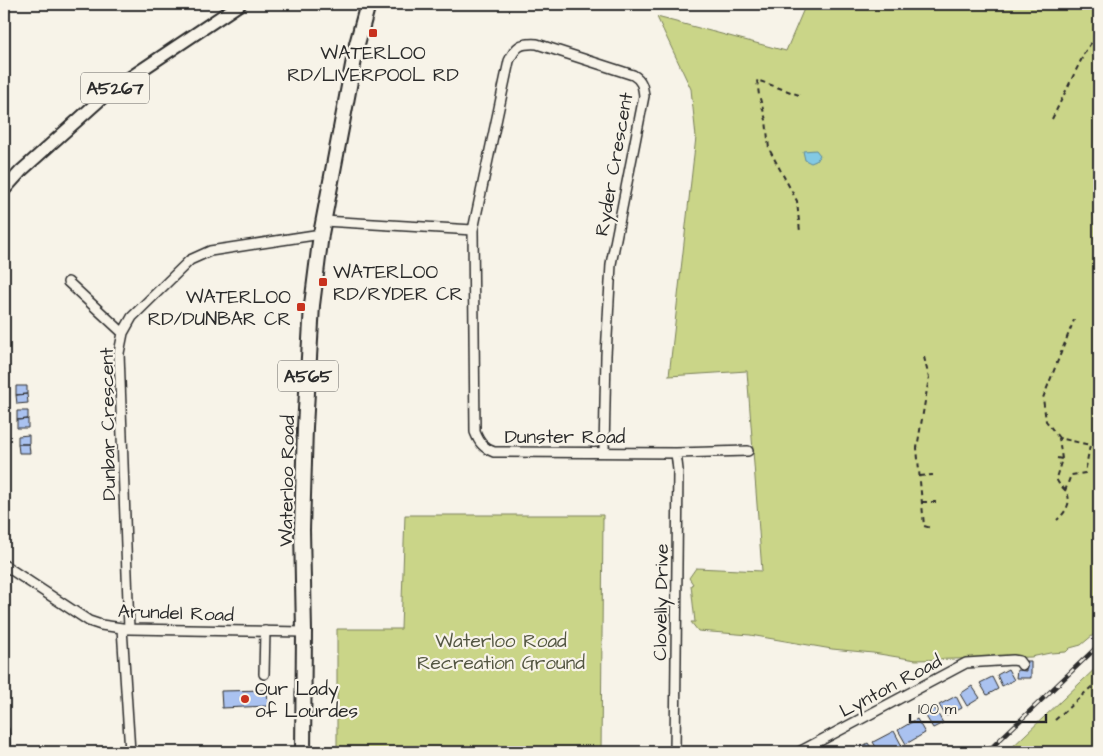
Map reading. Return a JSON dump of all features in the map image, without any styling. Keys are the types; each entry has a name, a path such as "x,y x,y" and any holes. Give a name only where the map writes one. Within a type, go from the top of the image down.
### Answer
{"highway":[{"name":"Waterloo Road","path":"303,752 304,632 302,530 305,427 312,305 323,227 342,121 367,4"}],"main road":[{"name":"A5267","path":"4,190 21,171 110,91 240,4"}],"street":[{"name":"Ryder Crescent","path":"473,230 509,61 515,48 526,43 537,44 633,75 639,79 643,87 644,96 611,264 606,355 604,451"},
{"path":"323,227 473,230"},
{"name":"Dunbar Crescent","path":"130,752 119,353 123,333 132,317 190,260 210,251 323,227"},
{"name":"Dunster Road","path":"473,230 475,432 479,442 486,449 494,452 748,451"},
{"path":"68,282 123,333"},
{"name":"Clovelly Drive","path":"675,752 678,470 676,452"},
{"name":"Arundel Road","path":"4,565 89,621 101,625 126,629 304,632"},
{"path":"264,674 265,631"},
{"name":"Lynton Road","path":"799,752 966,663 1014,660 1019,661 1022,665"},
{"path":"4,731 5,752"}],"path":[{"path":"1052,119 1087,48 1099,34"},
{"path":"799,94 757,80 766,120 769,149 797,201 800,232"},
{"path":"1057,520 1068,508 1067,492 1060,486 1056,478 1062,459 1059,438 1046,421 1043,398 1074,320"},
{"path":"924,357 929,378 917,448 924,526 932,528"},
{"path":"1059,438 1090,445 1085,472 1071,475 1065,491"},
{"path":"1057,458 1062,459"},
{"path":"920,476 933,475"},
{"path":"922,502 938,502"},
{"path":"1055,720 1099,680"}],"green space":[{"path":"806,4 1099,4 1099,630 1081,645 1070,648 1066,652 1031,657 916,660 832,649 750,635 698,631 691,622 695,622 691,585 693,584 689,578 696,568 762,571 747,371 669,376 696,137 691,89 657,17 786,51"},
{"name":"Waterloo Road Recreation Ground","path":"405,515 603,515 601,752 337,752 337,629 401,629"},
{"path":"1099,665 1099,752 1007,752"}],"water":[{"path":"816,150 820,155 816,161 811,163 805,160 803,151"}],"building":[{"path":"16,386 27,386 27,394 16,395"},
{"path":"27,394 28,403 17,404 16,395"},
{"path":"17,411 28,411 28,419 17,420"},
{"path":"28,419 28,428 17,428 17,420"},
{"path":"29,435 29,444 18,444 18,436"},
{"path":"18,444 29,444 30,453 19,453"},
{"path":"1026,661 1031,661 1031,678 1016,678 1017,670 1026,671"},
{"path":"1008,669 1014,680 1002,686 997,675"},
{"path":"992,677 998,689 987,695 980,683"},
{"path":"972,686 980,698 967,706 960,694"},
{"name":"Our Lady of Lourdes","path":"267,690 268,706 222,708 221,691"},
{"path":"956,696 962,708 946,716 939,705"},
{"path":"934,707 943,723 933,728 924,713"},
{"path":"917,719 925,733 906,744 898,730"},
{"path":"894,731 902,746 891,752 879,752 873,742"},
{"path":"868,743 874,752 852,752"}],"railway":[{"path":"987,752 1099,645"}],"place":[{"name":"WATERLOO RD/LIVERPOOL RD","path":"373,33"},
{"name":"WATERLOO RD/RYDER CR","path":"323,282"},
{"name":"WATERLOO RD/DUNBAR CR","path":"301,307"},
{"name":"Our Lady of Lourdes","path":"245,699"}]}
